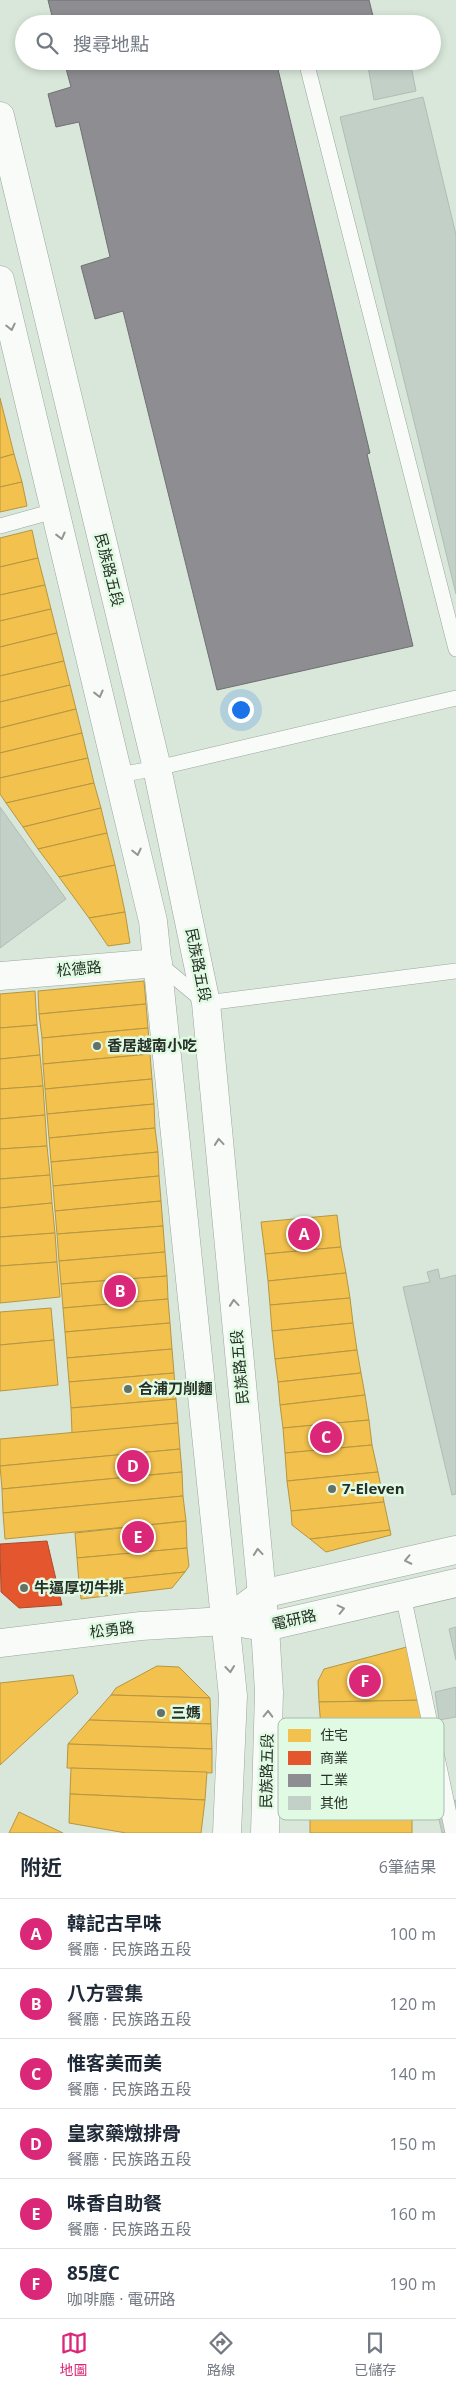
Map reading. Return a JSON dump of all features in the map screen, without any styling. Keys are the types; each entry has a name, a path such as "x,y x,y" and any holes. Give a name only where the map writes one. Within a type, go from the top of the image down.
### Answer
{"main road":[{"name":"民族路五段","path":"0,116 157,768 206,1003 265,1627 269,1692 266,1833"},
{"path":"0,280 153,921 233,1696 227,1833"},
{"name":"松德路","path":"0,976 158,963"},
{"path":"225,1621 262,1594 456,1550"},
{"name":"電研路","path":"225,1621 265,1627 456,1583"},
{"name":"松勇路","path":"0,1643 142,1626 225,1621"}],"lane":[{"path":"308,70 456,649"},
{"path":"0,526 54,511"},
{"path":"119,774 157,768 456,698"},
{"path":"158,963 206,1003 456,971"},
{"path":"403,1595 429,1718"},
{"path":"444,1790 453,1833"}],"building: 住宅":[{"path":"0,398 14,454 0,458"},
{"path":"14,454 22,482 0,487 0,458"},
{"path":"22,482 27,506 0,512 0,487"},
{"path":"32,530 38,558 0,567 0,538"},
{"path":"38,558 45,585 0,595 0,567"},
{"path":"45,585 51,609 0,621 0,595"},
{"path":"51,609 57,633 0,647 0,621"},
{"path":"57,633 64,661 0,676 0,647"},
{"path":"64,661 70,685 0,702 0,676"},
{"path":"70,685 76,709 0,728 0,702"},
{"path":"76,709 82,733 0,753 0,728"},
{"path":"82,733 88,758 0,778 0,753"},
{"path":"88,758 94,783 6,803 0,794 0,778"},
{"path":"94,783 101,808 23,827 6,803"},
{"path":"101,808 107,833 38,849 23,827"},
{"path":"107,833 115,865 59,877 38,849"},
{"path":"115,865 125,912 89,918 59,877"},
{"path":"125,912 130,943 108,946 89,918"},
{"path":"144,981 146,1004 39,1014 38,991"},
{"path":"35,991 37,1025 0,1028 0,994"},
{"path":"146,1004 148,1028 42,1038 39,1014"},
{"path":"37,1025 40,1055 0,1059 0,1028"},
{"path":"148,1028 150,1054 43,1064 42,1038"},
{"path":"150,1054 152,1079 45,1089 43,1064"},
{"path":"40,1055 43,1086 0,1089 0,1059"},
{"path":"152,1079 154,1104 47,1114 45,1089"},
{"path":"43,1086 45,1115 0,1119 0,1089"},
{"path":"154,1104 155,1128 49,1138 47,1114"},
{"path":"45,1115 47,1146 0,1149 0,1119"},
{"path":"155,1128 158,1152 51,1162 49,1138"},
{"path":"47,1146 50,1175 0,1179 0,1149"},
{"path":"158,1152 159,1176 53,1186 51,1162"},
{"path":"50,1175 52,1203 0,1208 0,1179"},
{"path":"159,1176 161,1201 55,1211 53,1186"},
{"path":"161,1201 163,1226 57,1234 55,1211"},
{"path":"52,1203 55,1233 0,1237 0,1208"},
{"path":"337,1215 341,1247 265,1254 261,1222"},
{"path":"163,1226 165,1252 59,1261 57,1234"},
{"path":"55,1233 57,1262 0,1266 0,1237"},
{"path":"341,1247 346,1273 268,1281 265,1254"},
{"path":"165,1252 167,1276 61,1284 59,1261"},
{"path":"57,1262 60,1297 0,1303 0,1266"},
{"path":"346,1273 350,1298 270,1305 268,1281"},
{"path":"167,1276 168,1299 63,1308 61,1284"},
{"path":"350,1298 353,1323 272,1331 270,1305"},
{"path":"168,1299 170,1323 65,1332 63,1308"},
{"path":"51,1308 54,1340 0,1345 0,1312"},
{"path":"170,1323 172,1349 67,1358 65,1332"},
{"path":"353,1323 357,1350 275,1359 272,1331"},
{"path":"54,1340 58,1385 0,1391 0,1345"},
{"path":"172,1349 174,1373 69,1382 67,1358"},
{"path":"357,1350 361,1373 278,1382 275,1359"},
{"path":"174,1373 176,1399 71,1408 69,1382"},
{"path":"361,1373 365,1395 280,1405 278,1382"},
{"path":"365,1395 369,1420 283,1428 280,1405"},
{"path":"176,1399 178,1423 72,1433 71,1408"},
{"path":"369,1420 372,1445 285,1453 283,1428"},
{"path":"178,1423 180,1449 0,1466 0,1439"},
{"path":"372,1445 378,1472 287,1481 285,1453"},
{"path":"180,1449 182,1472 2,1489 0,1466"},
{"path":"182,1472 183,1496 3,1513 2,1489"},
{"path":"378,1472 384,1502 291,1511 287,1481"},
{"path":"183,1496 186,1521 5,1539 3,1513"},
{"path":"384,1502 390,1530 310,1539 292,1525 291,1511"},
{"path":"186,1521 187,1548 77,1558 75,1533"},
{"path":"390,1530 391,1535 326,1552 310,1539"},
{"path":"187,1548 189,1566 185,1572 79,1583 77,1558"},
{"path":"185,1572 172,1588 81,1599 79,1583"},
{"path":"418,1644 428,1700 319,1702 318,1681 324,1669"},
{"path":"157,1666 179,1667 210,1698 111,1695 116,1688"},
{"path":"73,1675 78,1693 0,1765 0,1683"},
{"path":"111,1695 210,1698 211,1724 89,1720"},
{"path":"428,1700 430,1718 320,1718 319,1702"},
{"path":"89,1720 211,1724 212,1749 68,1744"},
{"path":"68,1744 212,1749 212,1773 67,1768"},
{"path":"71,1768 207,1772 205,1800 70,1794"},
{"path":"70,1794 205,1800 201,1833 126,1833 69,1823"},
{"path":"19,1812 63,1833 9,1833"},
{"path":"310,1820 412,1820 412,1833 310,1833"}],"building: 商業":[{"path":"47,1541 62,1605 19,1608 1,1592 0,1544"}],"building: 工業":[{"path":"48,0 369,0 373,15 52,15"},
{"path":"66,70 278,70 370,453 367,454 413,646 217,690 123,311 95,319 81,266 110,257 79,122 56,127 48,94 71,87"}],"building: 其他":[{"path":"369,70 412,70 416,91 374,100"},
{"path":"423,97 456,235 456,594 340,117"},
{"path":"0,807 66,899 0,948"},
{"path":"438,1269 440,1279 456,1275 456,1494 452,1495 403,1287 430,1282 427,1272"},
{"path":"456,1627 456,1660 449,1629"},
{"path":"456,1687 456,1717 439,1718 435,1692"},
{"path":"456,1800 456,1833 442,1833 439,1820 444,1820 444,1804"}],"place":[{"name":"香居越南小吃","path":"97,1046"},
{"name":"韓記古早味","path":"304,1234"},
{"name":"八方雲集","path":"120,1291"},
{"name":"合浦刀削麵","path":"128,1389"},
{"name":"惟客美而美","path":"326,1437"},
{"name":"皇家藥燉排骨","path":"133,1466"},
{"name":"7-Eleven","path":"332,1489"},
{"name":"味香自助餐","path":"138,1537"},
{"name":"牛逼厚切牛排","path":"24,1588"},
{"name":"85度C","path":"365,1681"},
{"name":"三媽","path":"161,1713"}]}
